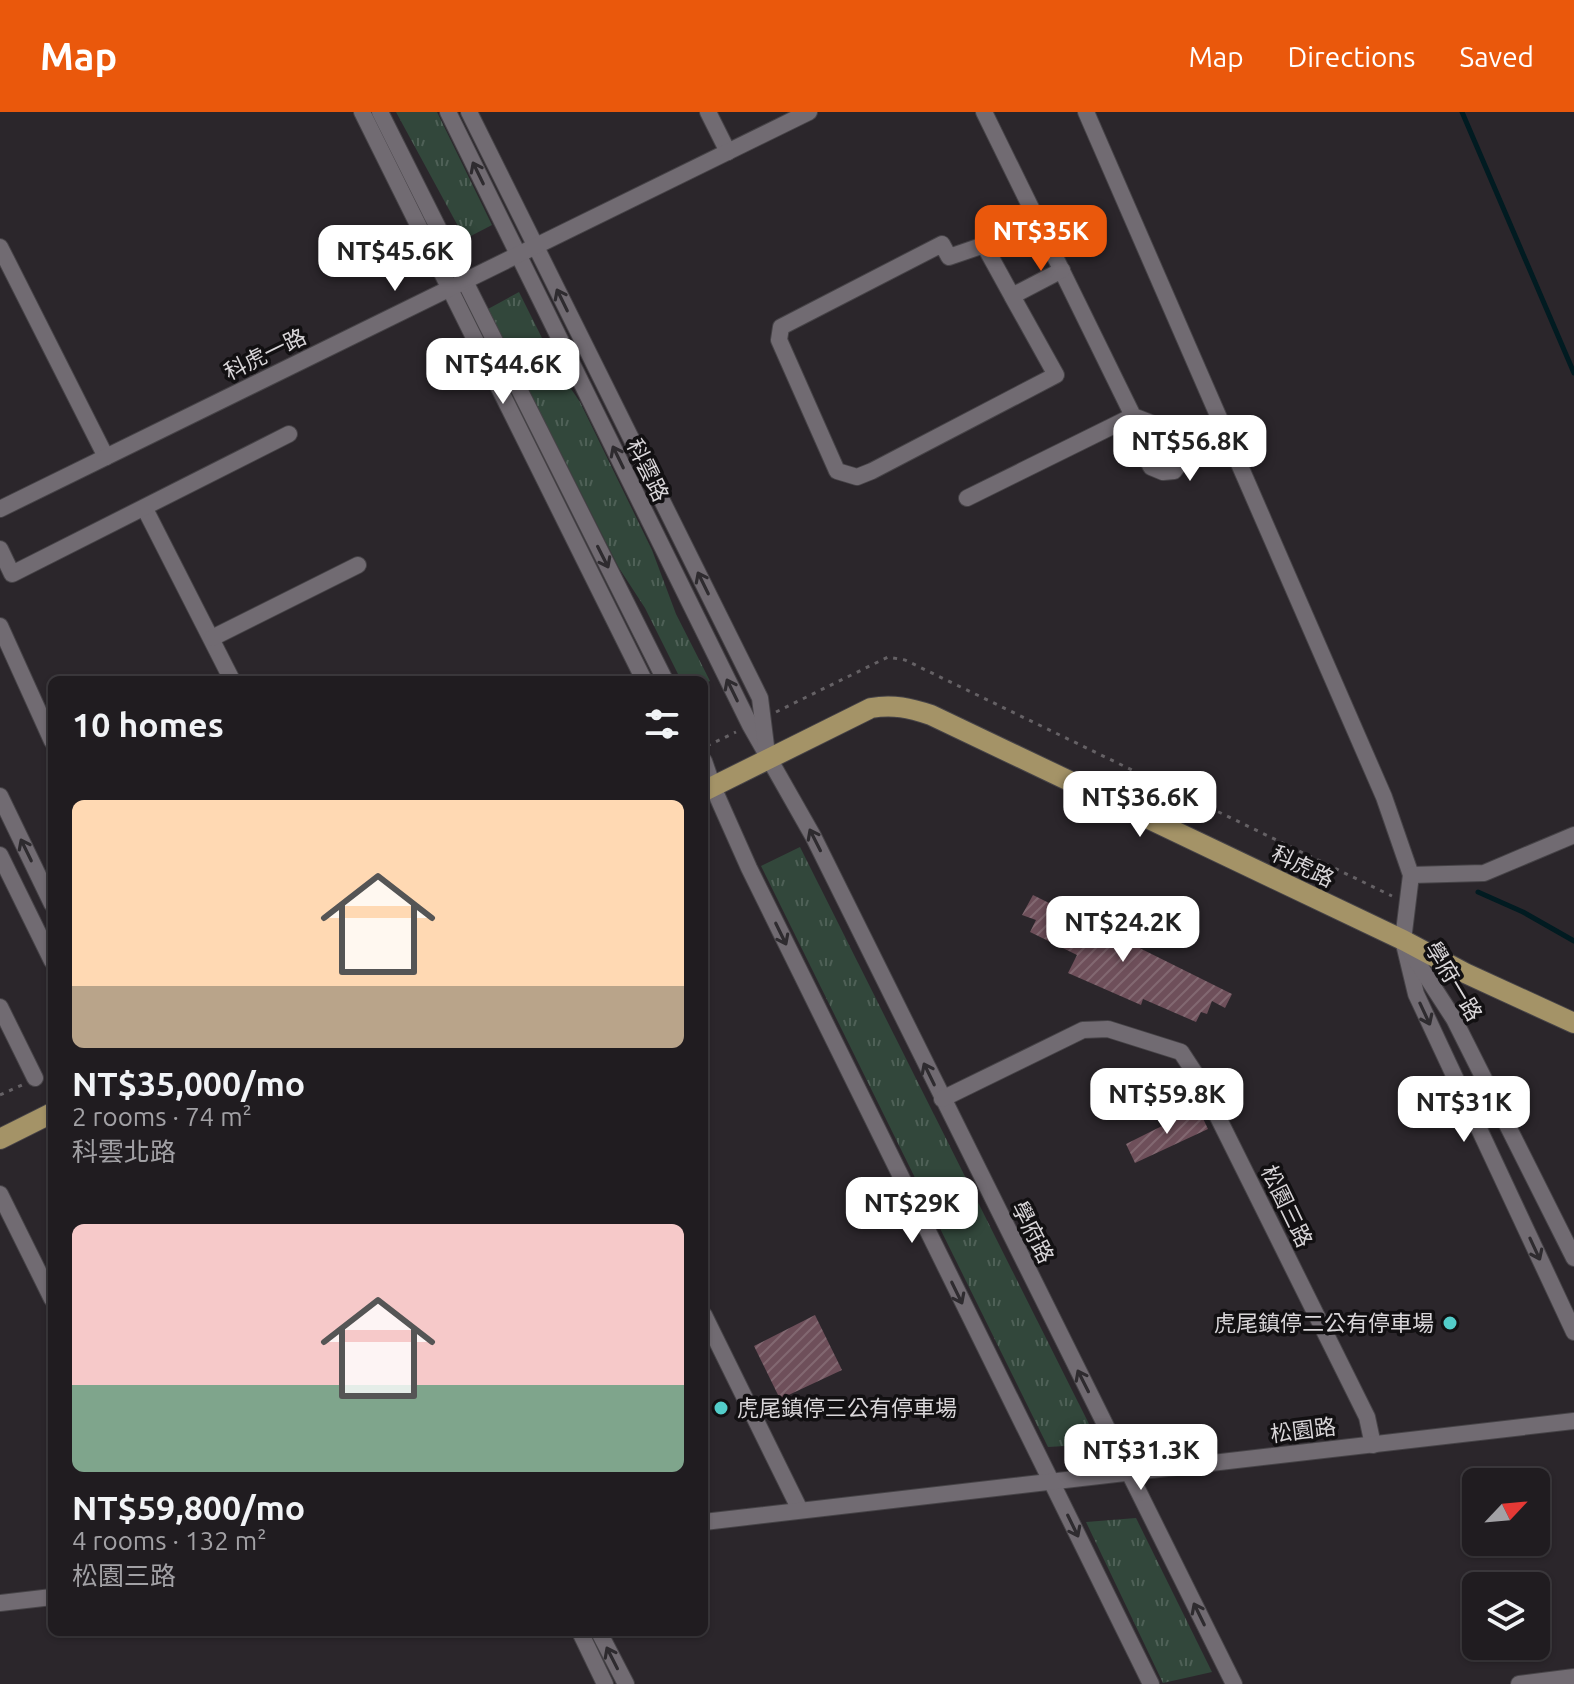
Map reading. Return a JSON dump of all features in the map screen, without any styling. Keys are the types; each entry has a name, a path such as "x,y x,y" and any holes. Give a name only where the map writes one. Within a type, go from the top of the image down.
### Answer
{"main road":[{"name":"科虎路","path":"708,784 769,759 871,708 886,705 905,707 931,715 1574,1023"},
{"path":"0,1139 48,1115"}],"street":[{"path":"362,112 663,676"},
{"path":"380,112 457,285 642,676"},
{"name":"科雲路","path":"448,112 769,759"},
{"path":"469,112 760,698 769,759"},
{"path":"708,112 728,152"},
{"name":"科虎一路","path":"0,509 809,112"},
{"path":"967,498 1133,416 984,112"},
{"path":"1086,112 1378,782 1411,875 1403,940"},
{"path":"942,244 949,257 984,245 1012,296 1056,375 872,471 857,477 837,471 779,340 781,327 942,244"},
{"path":"0,247 106,457"},
{"path":"1012,296 1062,270"},
{"path":"0,549 6,578 289,434"},
{"path":"145,509 230,676"},
{"path":"212,638 358,565"},
{"path":"0,626 48,732"},
{"name":"學府路","path":"769,759 813,836 1234,1684"},
{"path":"708,786 1151,1684"},
{"path":"0,796 48,896"},
{"path":"1411,875 1484,873 1574,835"},
{"path":"0,855 48,953"},
{"name":"學府一路","path":"1403,940 1454,1019 1574,1258"},
{"name":"學府一路","path":"1403,940 1416,994 1574,1332"},
{"path":"0,1007 35,1078"},
{"name":"松園三路","path":"942,1099 1083,1030 1108,1029 1181,1052 1200,1081 1367,1417 1373,1445"},
{"path":"0,1194 48,1291"},
{"path":"708,1323 800,1510"},
{"name":"松園路","path":"708,1522 1574,1421"},
{"path":"0,1603 48,1597"},
{"path":"582,1636 605,1684"},
{"path":"601,1636 626,1684"},
{"path":"1519,1684 1574,1677"}],"green space":[{"path":"396,112 437,112 492,225 465,239"},
{"path":"519,292 558,370 580,402 652,550 676,614 707,676 679,676 645,608 619,568 488,309"},
{"path":"800,847 1099,1444 1048,1447 761,866"},
{"path":"1136,1518 1212,1672 1163,1683 1086,1522"}],"building":[{"path":"1033,895 1232,994 1225,1008 1212,1001 1207,1014 1201,1012 1196,1022 1143,999 1141,1005 1068,973 1077,955 1030,932 1036,920 1022,915"},
{"path":"1198,1108 1208,1129 1135,1163 1126,1144"},
{"path":"815,1315 842,1370 780,1399 754,1346"}],"waterway":[{"path":"1462,112 1574,373"},
{"path":"1478,892 1523,912 1574,941"}],"place":[{"name":"虎尾鎮停二公有停車場","path":"1450,1323"},
{"name":"虎尾鎮停三公有停車場","path":"721,1408"}]}
